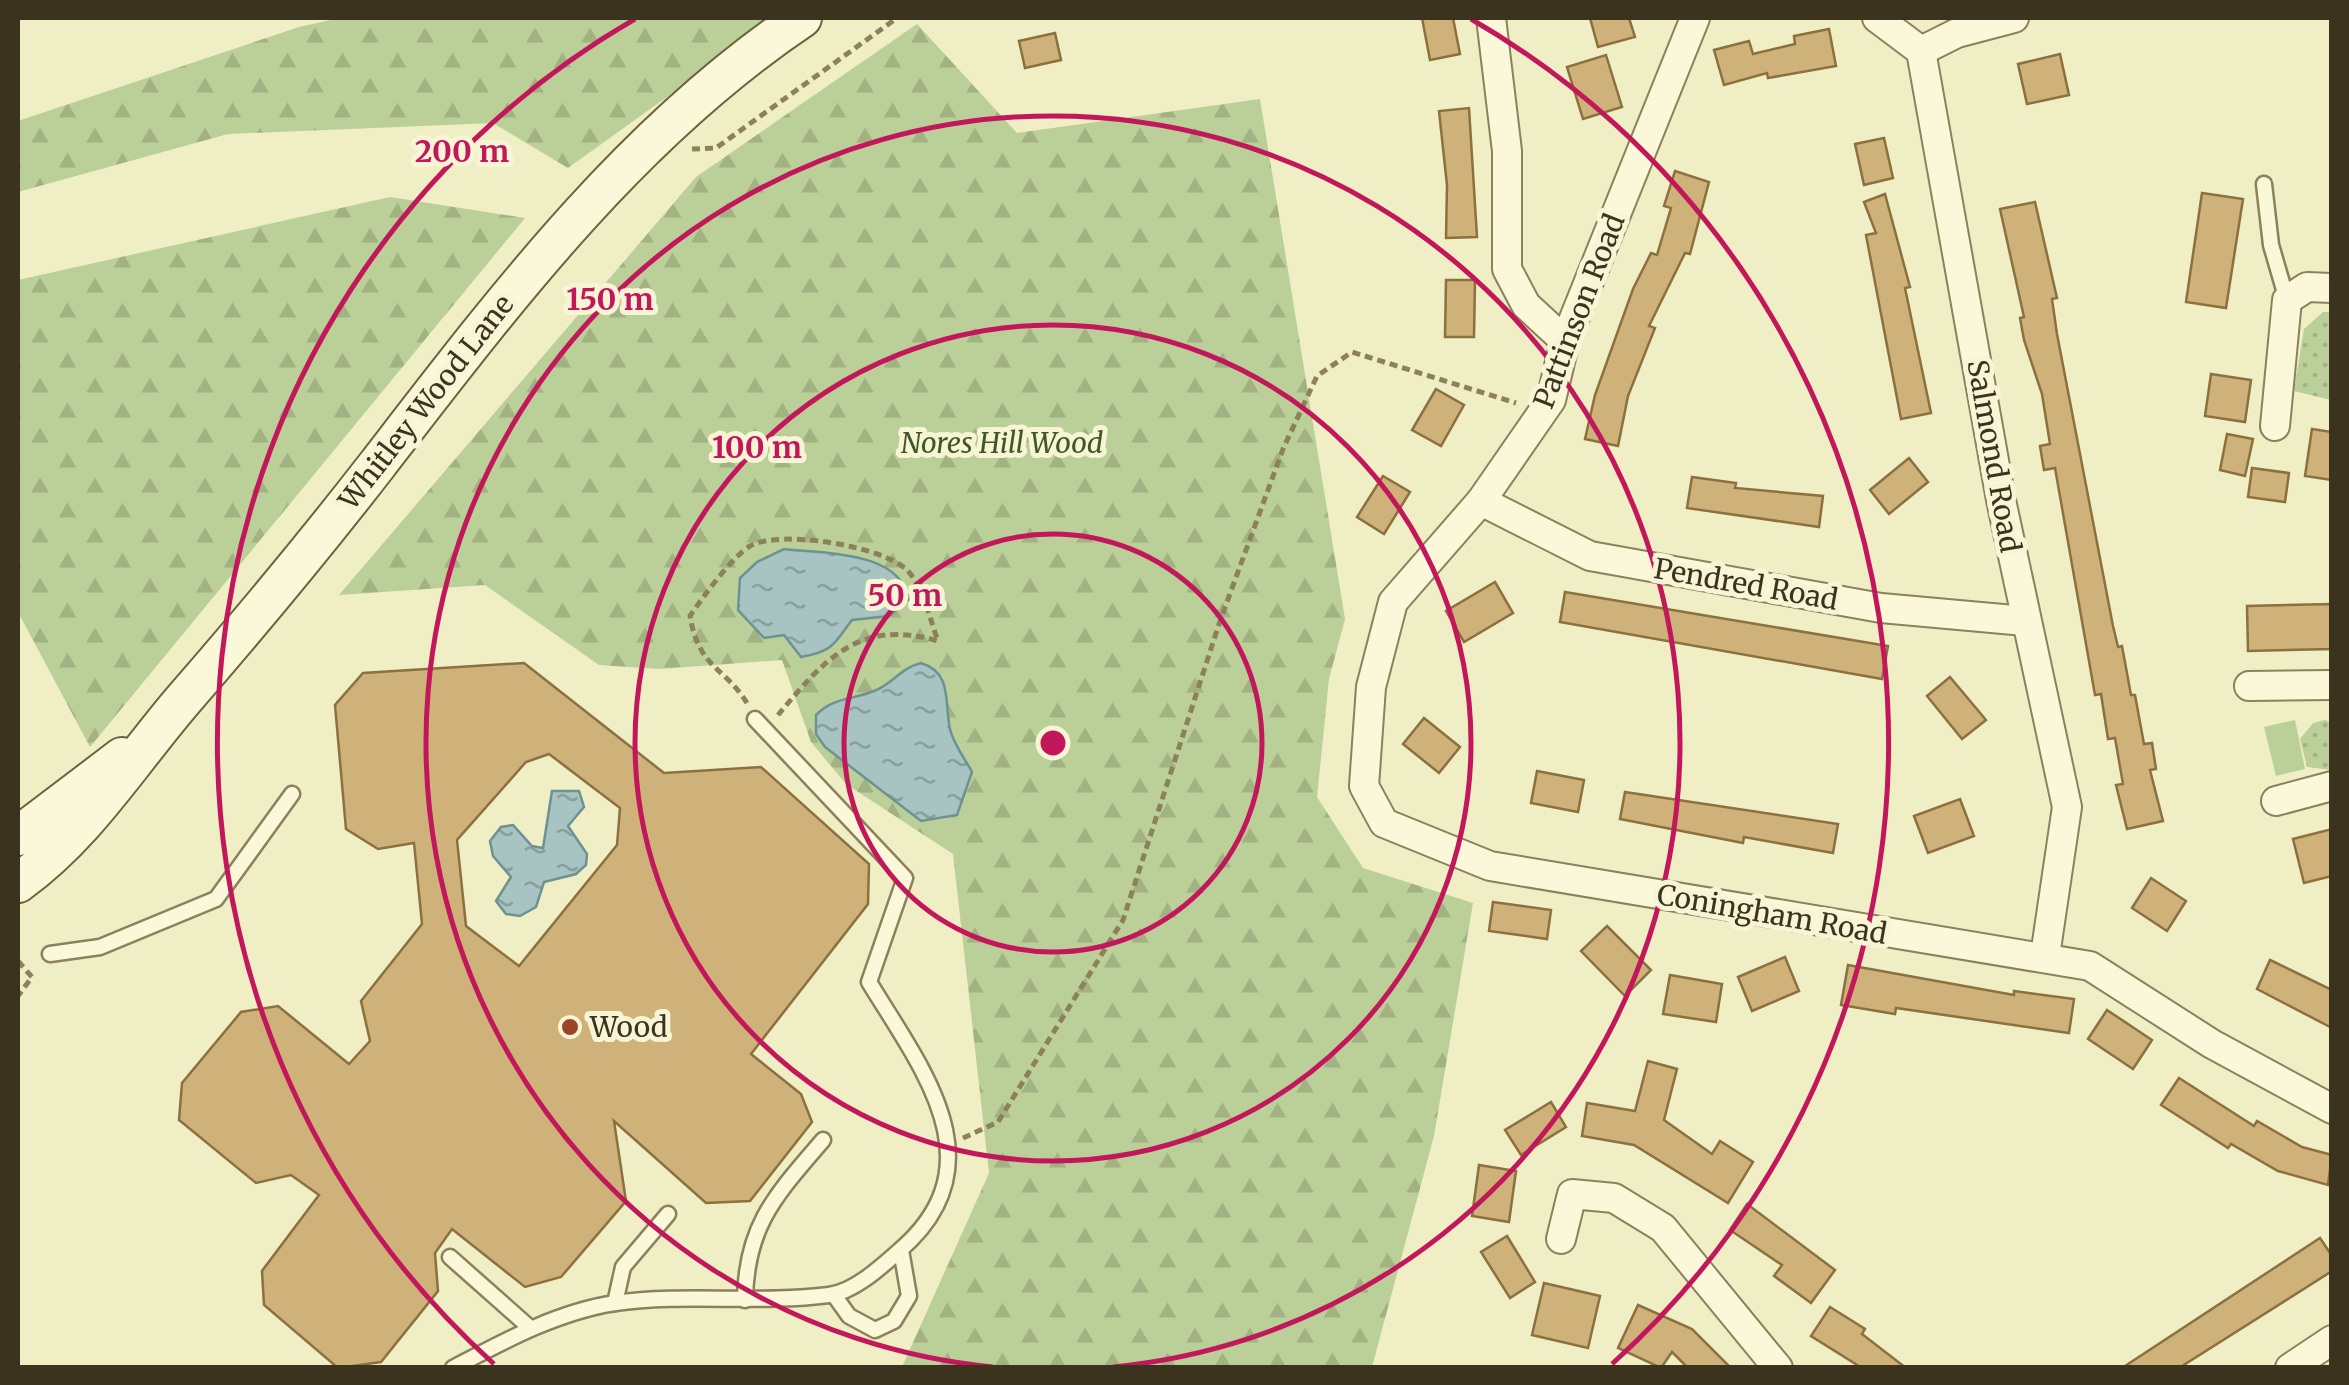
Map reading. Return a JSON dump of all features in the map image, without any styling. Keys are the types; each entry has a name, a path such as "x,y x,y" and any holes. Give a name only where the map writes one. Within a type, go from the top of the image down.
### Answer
{"main road":[{"name":"Whitley Wood Lane","path":"18,883 93,816 160,728 373,470 506,298 591,201 690,106 802,18"},
{"name":"Whitley Wood Lane","path":"18,836 160,728"}],"street":[{"path":"1491,18 1507,150 1507,269 1526,305 1566,341"},
{"name":"Pattinson Road","path":"1386,628 1393,602 1481,501 1550,400 1566,341 1695,18"},
{"path":"1877,18 1921,51 1957,33 2013,18"},
{"name":"Salmond Road","path":"1921,51 2025,621 2067,807 2045,956"},
{"path":"2275,426 2287,300 2307,287 2332,288"},
{"name":"Pendred Road","path":"1481,501 1590,556 1881,608 2025,621"},
{"name":"Coningham Road","path":"1386,628 1372,687 1364,786 1384,824 1490,866 2090,966 2212,1044 2332,1109"},
{"path":"2249,686 2332,685"},
{"path":"2276,801 2332,786"},
{"path":"1561,1239 1572,1194 1614,1198 1663,1228 1778,1368"},
{"path":"2290,1368 2332,1340"}],"lane":[{"path":"2264,184 2271,245 2287,300"},
{"path":"453,1368 530,1328 615,1303 834,1294 869,1276 929,1223 950,1162 937,1094 869,982 905,878 761,724"},
{"path":"50,954 100,947 216,899 292,794"},
{"path":"745,1300 746,1260 759,1225 779,1192 822,1140"},
{"path":"615,1303 624,1267 668,1214"},
{"path":"834,1294 849,1316 875,1330 894,1321 909,1296 901,1250"},
{"path":"450,1257 530,1328"}],"path":[{"path":"683,150 716,148 897,18"},
{"path":"947,1146 998,1122 1122,920 1220,621 1284,449 1317,376 1352,352 1543,411"},
{"path":"799,540 867,549 907,570 938,641 908,632 856,639 761,724 744,698 714,672 694,642 690,616 706,592 751,546 799,540"},
{"path":"18,961 32,978 18,996"}],"green space":[{"path":"340,18 777,18 568,168 493,123 228,134 18,192 18,121 299,27"},
{"name":"Nores Hill Wood","path":"917,24 1017,133 1260,99 1345,619 1329,679 1317,797 1363,868 1473,903 1434,1136 1372,1367 902,1367 989,1173 953,854 846,784 811,742 782,660 659,669 599,665 485,585 339,595 696,177"},
{"path":"390,197 525,218 90,747 18,612 18,280"},
{"path":"2323,312 2331,312 2331,400 2294,391 2304,329"},
{"path":"2295,720 2305,769 2276,776 2264,727"},
{"path":"2331,722 2332,770 2307,767 2300,739 2313,723"}],"water":[{"path":"784,549 838,554 876,563 903,584 908,600 889,616 852,620 827,649 801,657 784,635 764,638 738,610 740,578 757,562"},
{"path":"921,663 943,681 952,734 972,772 957,815 921,821 825,747 816,734 816,715 836,702 881,688 907,668"},
{"path":"552,791 579,791 584,807 568,826 587,854 586,865 576,874 544,882 536,907 520,916 506,914 496,901 511,877 493,856 490,841 501,827 513,825 532,846 543,848"}],"building":[{"path":"1422,18 1453,18 1460,54 1430,60"},
{"path":"1590,18 1629,18 1635,37 1598,47"},
{"path":"1829,29 1836,66 1768,78 1767,73 1724,85 1714,50 1749,41 1753,54 1795,44 1794,36"},
{"path":"1055,33 1061,60 1025,68 1019,41"},
{"path":"2060,54 2069,95 2027,104 2018,64"},
{"path":"1606,55 1622,107 1583,119 1567,67"},
{"path":"1469,108 1477,237 1446,238 1447,185 1439,111"},
{"path":"1884,138 1893,178 1864,185 1855,144"},
{"path":"1675,171 1709,182 1690,254 1685,253 1649,326 1655,328 1628,396 1618,446 1585,439 1595,395 1633,289 1651,253 1657,255 1671,208 1664,206"},
{"path":"2202,193 2243,199 2226,308 2186,302"},
{"path":"1885,194 1910,287 1905,288 1931,413 1901,419 1866,235 1876,233 1864,202"},
{"path":"2035,202 2057,298 2052,299 2057,334 2113,626 2118,647 2122,646 2131,695 2135,695 2144,744 2152,743 2156,769 2150,770 2163,821 2127,829 2116,785 2123,784 2115,738 2108,739 2101,694 2095,695 2055,468 2044,470 2040,446 2050,444 2042,394 2024,340 2020,318 2024,317 2000,209"},
{"path":"1446,280 1475,280 1474,337 1445,337"},
{"path":"2211,374 2251,380 2245,422 2205,416"},
{"path":"1436,389 1464,405 1441,446 1412,430"},
{"path":"2312,429 2332,432 2332,480 2305,476"},
{"path":"2227,434 2253,439 2245,476 2220,470"},
{"path":"1909,458 1928,482 1889,514 1870,490"},
{"path":"2252,468 2289,473 2285,502 2248,497"},
{"path":"1383,476 1410,492 1384,534 1357,517"},
{"path":"1692,477 1736,483 1735,488 1823,496 1819,527 1687,508"},
{"path":"1495,582 1513,613 1464,642 1446,611"},
{"path":"1565,592 1888,646 1882,679 1560,622"},
{"path":"2332,604 2332,649 2248,651 2247,606"},
{"name":"Wood","path":"524,663 664,773 761,767 869,864 868,904 751,1054 801,1094 812,1122 750,1201 706,1203 614,1121 626,1201 561,1277 525,1287 452,1229 435,1253 438,1291 381,1362 338,1368 264,1305 262,1271 319,1195 291,1175 256,1183 179,1120 182,1083 241,1012 278,1006 349,1064 370,1041 361,1001 422,924 414,843 378,849 346,829 335,705 363,673","holes":["549,754 620,808 617,845 519,966 466,926 457,840 526,762"]},
{"path":"1950,677 1986,720 1962,739 1927,696"},
{"path":"1424,718 1460,747 1439,773 1403,744"},
{"path":"1537,771 1584,780 1578,812 1531,803"},
{"path":"1625,792 1838,824 1833,853 1744,837 1743,843 1620,819"},
{"path":"1960,799 1974,836 1928,853 1914,816"},
{"path":"2332,829 2332,876 2304,883 2293,839"},
{"path":"2151,878 2186,901 2167,931 2132,908"},
{"path":"1493,902 1551,910 1547,939 1489,931"},
{"path":"1607,926 1651,970 1625,996 1581,951"},
{"path":"1785,957 1799,991 1752,1011 1738,977"},
{"path":"2270,960 2332,990 2332,1028 2257,989"},
{"path":"1848,965 2014,995 2014,991 2074,999 2069,1033 1896,1008 1895,1014 1841,1005"},
{"path":"1670,975 1722,984 1716,1022 1663,1014"},
{"path":"2107,1010 2152,1040 2133,1069 2088,1039"},
{"path":"1648,1061 1677,1069 1664,1120 1712,1154 1720,1141 1753,1162 1728,1203 1634,1145 1582,1136 1587,1103 1635,1111"},
{"path":"2179,1078 2254,1126 2257,1121 2302,1147 2332,1155 2328,1185 2278,1171 2231,1144 2228,1148 2161,1105"},
{"path":"1551,1102 1566,1127 1521,1155 1505,1130"},
{"path":"1479,1165 1516,1171 1509,1222 1472,1216"},
{"path":"1747,1204 1835,1270 1811,1303 1774,1276 1782,1265 1730,1230"},
{"path":"1507,1236 1535,1282 1510,1298 1481,1252"},
{"path":"2320,1238 2332,1256 2332,1271 2179,1368 2122,1368"},
{"path":"1544,1283 1600,1296 1588,1348 1532,1335"},
{"path":"1638,1305 1692,1329 1731,1368 1688,1368 1672,1352 1661,1368 1618,1348"},
{"path":"1830,1307 1865,1329 1862,1334 1906,1368 1862,1368 1811,1336"}],"place":[{"name":"Wood","path":"570,1027"}]}
